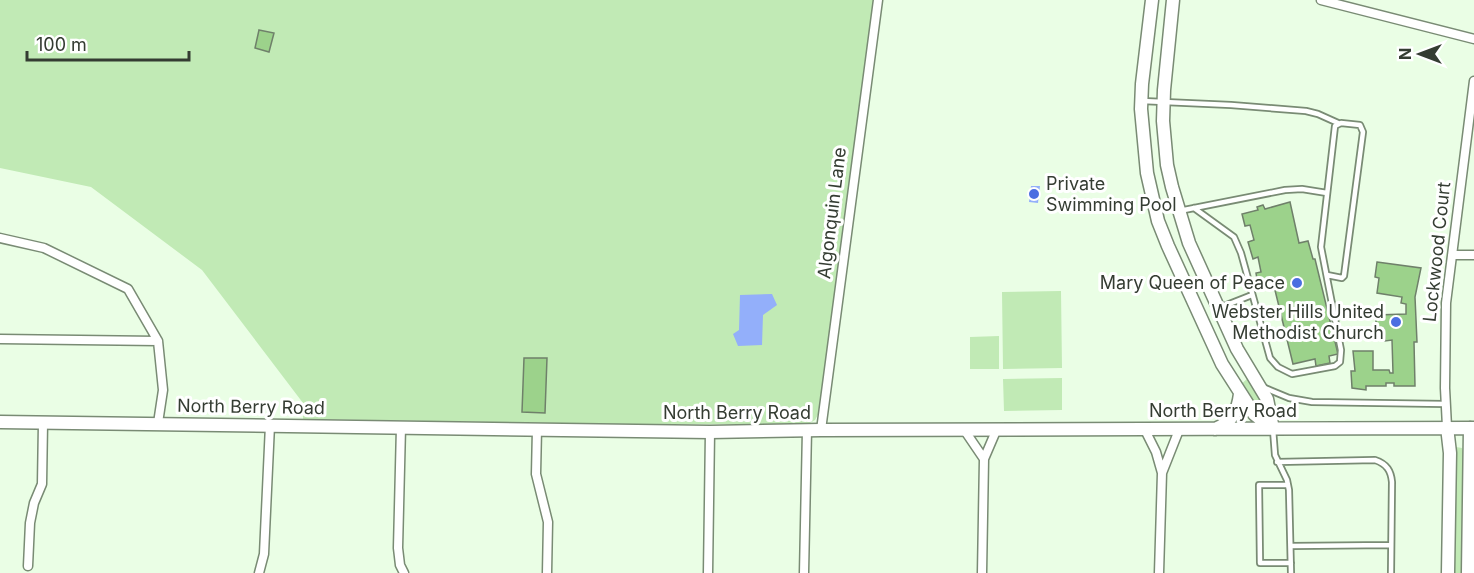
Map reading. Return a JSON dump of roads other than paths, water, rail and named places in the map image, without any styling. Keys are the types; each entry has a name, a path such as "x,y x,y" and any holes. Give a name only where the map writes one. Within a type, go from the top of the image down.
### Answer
{"main road":[{"path":"1152,0 1142,101 1147,173 1158,218 1167,246 1222,364 1254,414 1273,429"},
{"path":"1173,0 1163,102 1165,153 1178,211 1189,243 1237,349 1267,399 1273,429"},
{"path":"1158,218 1178,211"},
{"path":"1199,316 1219,308"},
{"path":"1215,430 1233,417 1238,407 1240,393"},
{"name":"North Berry Road","path":"0,422 710,432 1472,428"},
{"path":"1447,427 1450,453 1448,573"},
{"path":"1468,573 1472,428"}],"street":[{"name":"Algonquin Lane","path":"821,430 878,0"},
{"path":"1321,0 1474,39"},
{"name":"Lockwood Court","path":"1447,427 1445,311 1474,81"},
{"path":"0,238 44,248 128,289 158,341 163,390 158,423"},
{"path":"1452,255 1474,255"},
{"path":"0,339 158,341"},
{"path":"28,566 30,523 42,484 43,423"},
{"path":"259,573 264,554 270,425"},
{"path":"401,427 398,548 400,565 404,573"},
{"path":"537,429 536,474 548,522 547,573"},
{"path":"804,573 807,430"},
{"path":"1145,430 1156,452 1162,473 1159,573"},
{"path":"1162,473 1179,430"},
{"path":"965,431 984,459"},
{"path":"982,573 984,459 996,431"},
{"path":"708,573 710,432"}],"lane":[{"path":"1142,101 1306,111 1338,123 1360,125 1363,132 1344,276 1341,278 1328,275"},
{"path":"1194,208 1234,237 1270,358 1274,363 1292,374 1335,366 1340,362 1341,350 1321,247 1335,126 1338,123"},
{"path":"1178,211 1285,190 1302,189 1328,193"},
{"path":"1219,308 1252,295"},
{"path":"1259,385 1300,401 1445,404"},
{"path":"1273,429 1273,445 1277,462 1288,485 1291,573"},
{"path":"1277,462 1369,460 1381,462 1391,473 1391,573"},
{"path":"1288,485 1259,485 1260,563 1291,563"},
{"path":"1291,546 1391,545"}],"water":[{"name":"Private Swimming Pool","path":"1031,186 1040,186 1038,203 1029,202"},
{"path":"772,294 777,305 763,315 762,345 738,346 733,334 739,330 740,295"}],"place":[{"name":"Private Swimming Pool","path":"1034,194"},
{"name":"Mary Queen of Peace","path":"1297,283"},
{"name":"Webster Hills United Methodist Church","path":"1396,322"}]}
